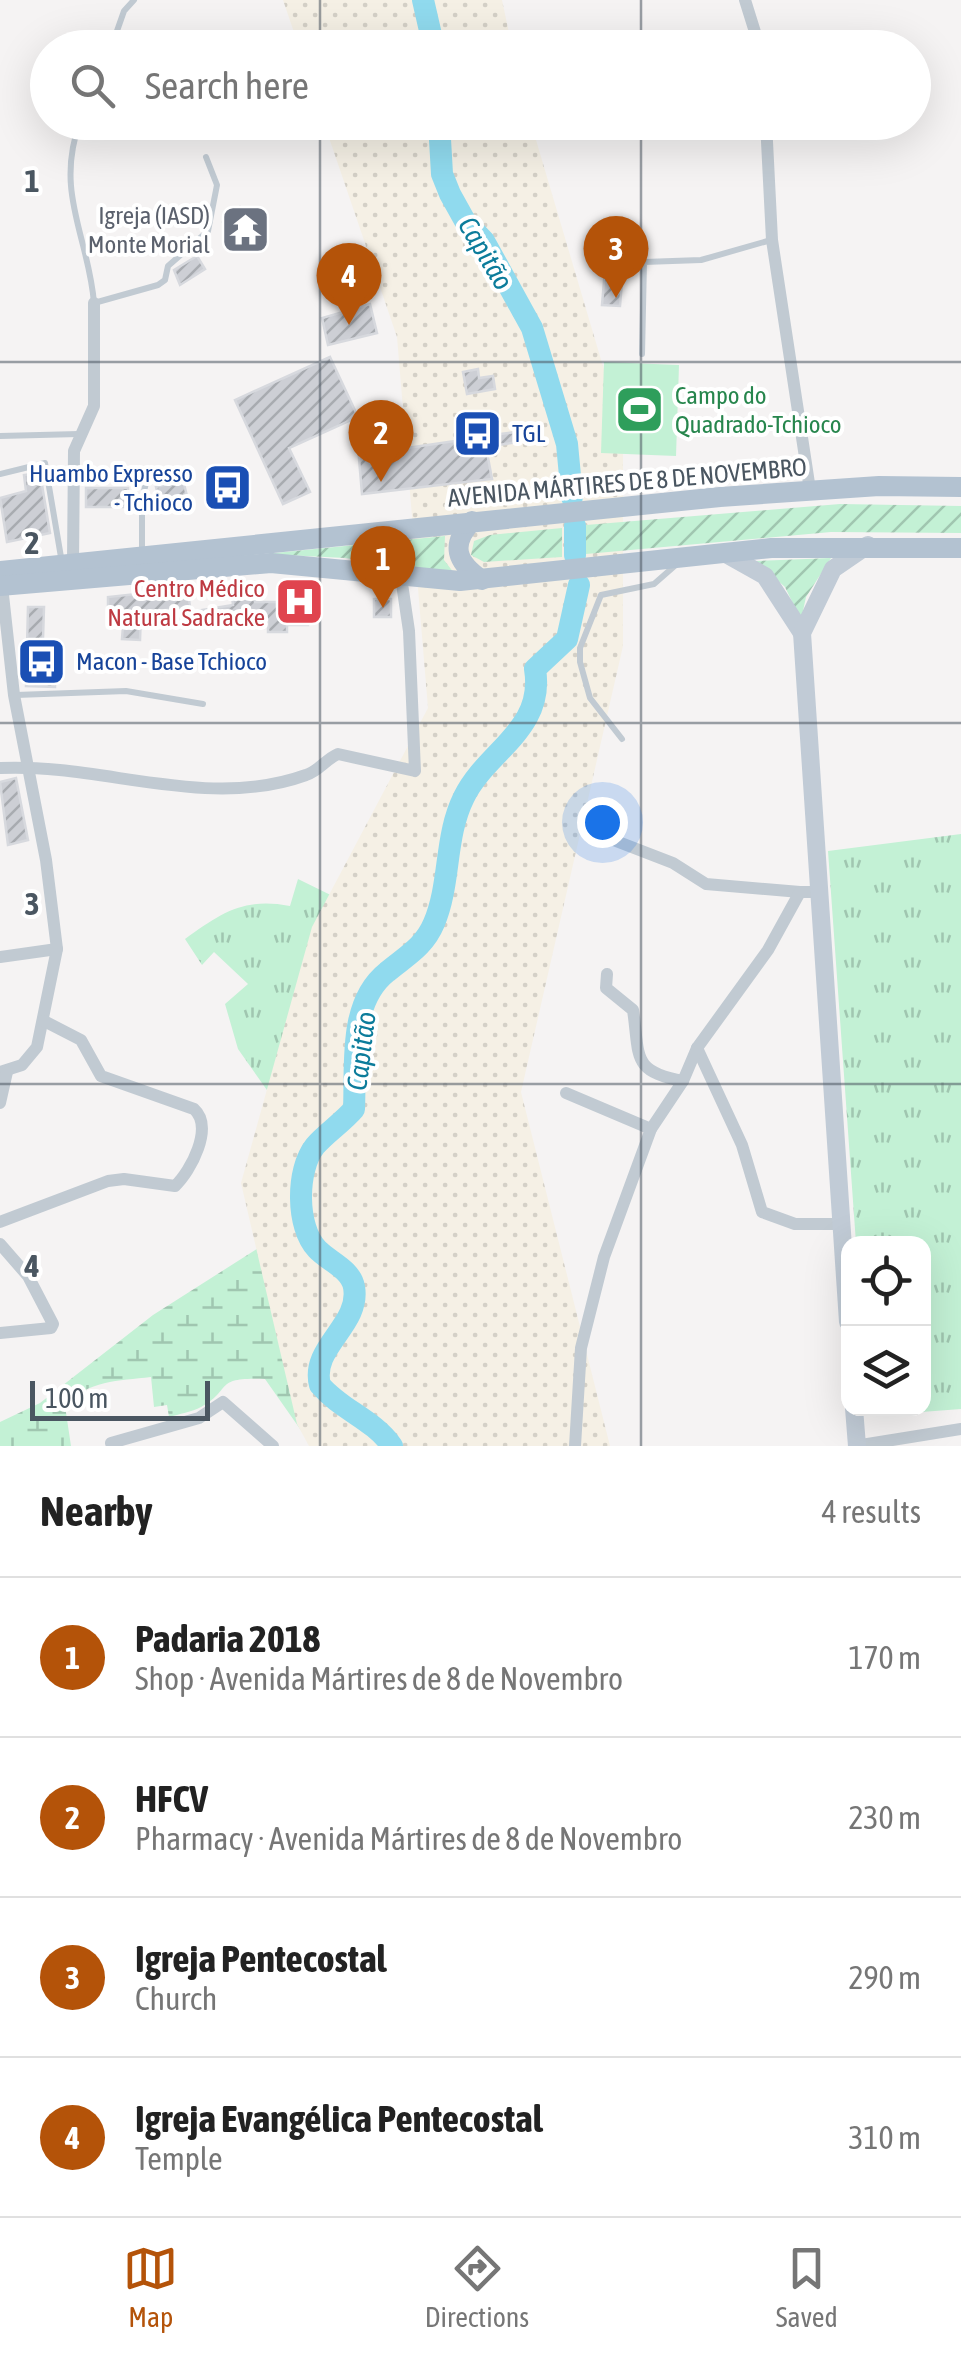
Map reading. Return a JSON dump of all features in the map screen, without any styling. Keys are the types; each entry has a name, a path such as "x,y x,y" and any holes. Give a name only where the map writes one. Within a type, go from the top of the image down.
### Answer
{"main road":[{"name":"AVENIDA MÁRTIRES DE 8 DE NOVEMBRO","path":"1,581 67,564 472,520 810,490 961,487"},
{"path":"472,520 461,532 457,552 462,564 482,580"},
{"path":"1,581 271,563 335,566 401,577 482,580 724,553 868,545 961,548"}],"street":[{"path":"746,0 755,30"},
{"path":"767,140 772,240 810,490"},
{"path":"67,564 74,451 94,406 94,303"},
{"path":"802,634 832,569 868,545"},
{"path":"724,553 765,576 802,634 843,1236"},
{"path":"0,768 27,767 226,791 305,776 338,754 415,771 410,652 401,577"},
{"path":"0,1103 4,1072 31,1058 44,1021 57,949 14,695 1,581"},
{"path":"590,830 673,863 706,884 820,892"},
{"path":"574,1446 581,1348 604,1258 651,1128 684,1081 697,1048 768,950 800,892"},
{"path":"0,956 57,949"},
{"path":"608,974 606,988 633,1010 636,1042 646,1068 653,1075 684,1081"},
{"path":"0,1222 108,1181 124,1178 175,1186 185,1177 198,1146 202,1124 194,1108 101,1076 90,1063 82,1040 44,1021"},
{"path":"697,1048 742,1145 762,1212 795,1224 842,1224"},
{"path":"566,1093 651,1128"},
{"path":"0,1244 28,1276 53,1324 52,1328 0,1333"},
{"path":"110,1442 198,1418 220,1402 256,1440 273,1446"},
{"path":"854,1416 856,1445 961,1429"}],"lane":[{"path":"117,30 124,11 134,0"},
{"path":"77,140 70,188 73,220 90,266 94,303 158,285 165,280 168,266 208,231 217,185 206,157"},
{"path":"642,354 644,262 702,260 772,240"},
{"path":"0,436 79,434"},
{"path":"0,474 45,463 67,564"},
{"path":"142,556 142,499 149,471"},
{"path":"622,739 584,686 580,648 602,595 654,584 683,558"},
{"path":"14,695 126,690 204,704"}],"green space":[{"name":"Campo do Quadrado-Tchioco","path":"604,362 679,365 676,456 601,453"},
{"path":"840,504 961,506 961,533 831,532 586,554 586,525"},
{"path":"562,528 562,557 484,562 471,555 474,541 490,535"},
{"path":"445,536 444,560 454,573 345,558 265,554"},
{"path":"831,558 806,597 801,620 785,587 756,561"},
{"path":"961,834 961,1409 931,1411 931,1236 856,1236 828,851"},
{"path":"298,879 353,906 269,1093 238,1049 225,1004 248,984 214,952 202,965 185,939 234,909 259,904 290,906"},
{"path":"271,1240 312,1446 265,1379 230,1382 201,1407 169,1417 167,1405 154,1407 151,1377 104,1383 74,1397 65,1406 71,1446 0,1446 0,1422 40,1403 153,1315"}],"sand":[{"path":"283,0 502,0 508,30 293,30"},
{"path":"330,140 536,140 623,434 623,646 521,1092 610,1446 309,1446 297,1424 241,1183 312,927 428,708 397,337"}],"building":[{"name":"Igreja (IASD) Monte Morial","path":"240,207 267,236 250,251 223,222"},
{"path":"197,256 205,269 180,285 174,270"},
{"path":"605,269 623,270 620,306 602,305"},
{"path":"370,304 377,333 328,345 322,318"},
{"path":"330,357 358,417 289,448 310,492 283,504 235,400"},
{"path":"478,369 479,378 493,376 495,389 467,394 463,372"},
{"path":"398,420 400,449 462,440 460,432 482,428 484,436 516,432 518,442 486,447 492,479 362,494 356,423"},
{"path":"40,473 50,533 7,542 0,498 26,491 24,475"},
{"path":"183,480 187,496 160,503 156,487"},
{"path":"86,488 128,488 128,507 86,507"},
{"path":"290,589 309,589 308,625 287,625 287,632 268,632 268,620 199,628 196,611 233,605 232,596 254,593 255,602 290,602"},
{"path":"188,591 190,607 141,613 140,640 122,639 123,626 108,626 108,597"},
{"path":"374,599 391,599 391,617 374,617"},
{"path":"28,607 44,607 43,639 56,640 55,687 26,686"},
{"path":"16,778 28,840 8,845 0,782"}],"waterway":[{"name":"Capitão","path":"423,0 430,30"},
{"name":"Capitão","path":"440,140 442,174 450,194 465,221 484,241 532,328 567,444 572,497"},
{"name":"Capitão","path":"575,526 575,555"},
{"name":"Capitão","path":"392,1446 320,1385 322,1359 350,1313 354,1287 348,1275 310,1239 302,1213 304,1169 315,1146 354,1109 355,1054 366,1000 374,985 420,945 430,931 439,908 453,828 464,797 523,724 536,690 535,669 567,639 579,585"}],"place":[{"name":"Igreja (IASD) Monte Morial","path":"245,229"},
{"name":"Igreja Pentecostal","path":"616,298"},
{"name":"Igreja Evangélica Pentecostal","path":"349,325"},
{"name":"Campo do Quadrado-Tchioco","path":"640,409"},
{"name":"TGL","path":"477,433"},
{"name":"HFCV","path":"381,482"},
{"name":"Huambo Expresso - Tchioco","path":"228,487"},
{"name":"Centro Médico Natural Sadracke","path":"300,602"},
{"name":"Padaria 2018","path":"383,608"},
{"name":"Macon - Base Tchioco","path":"41,661"}]}
